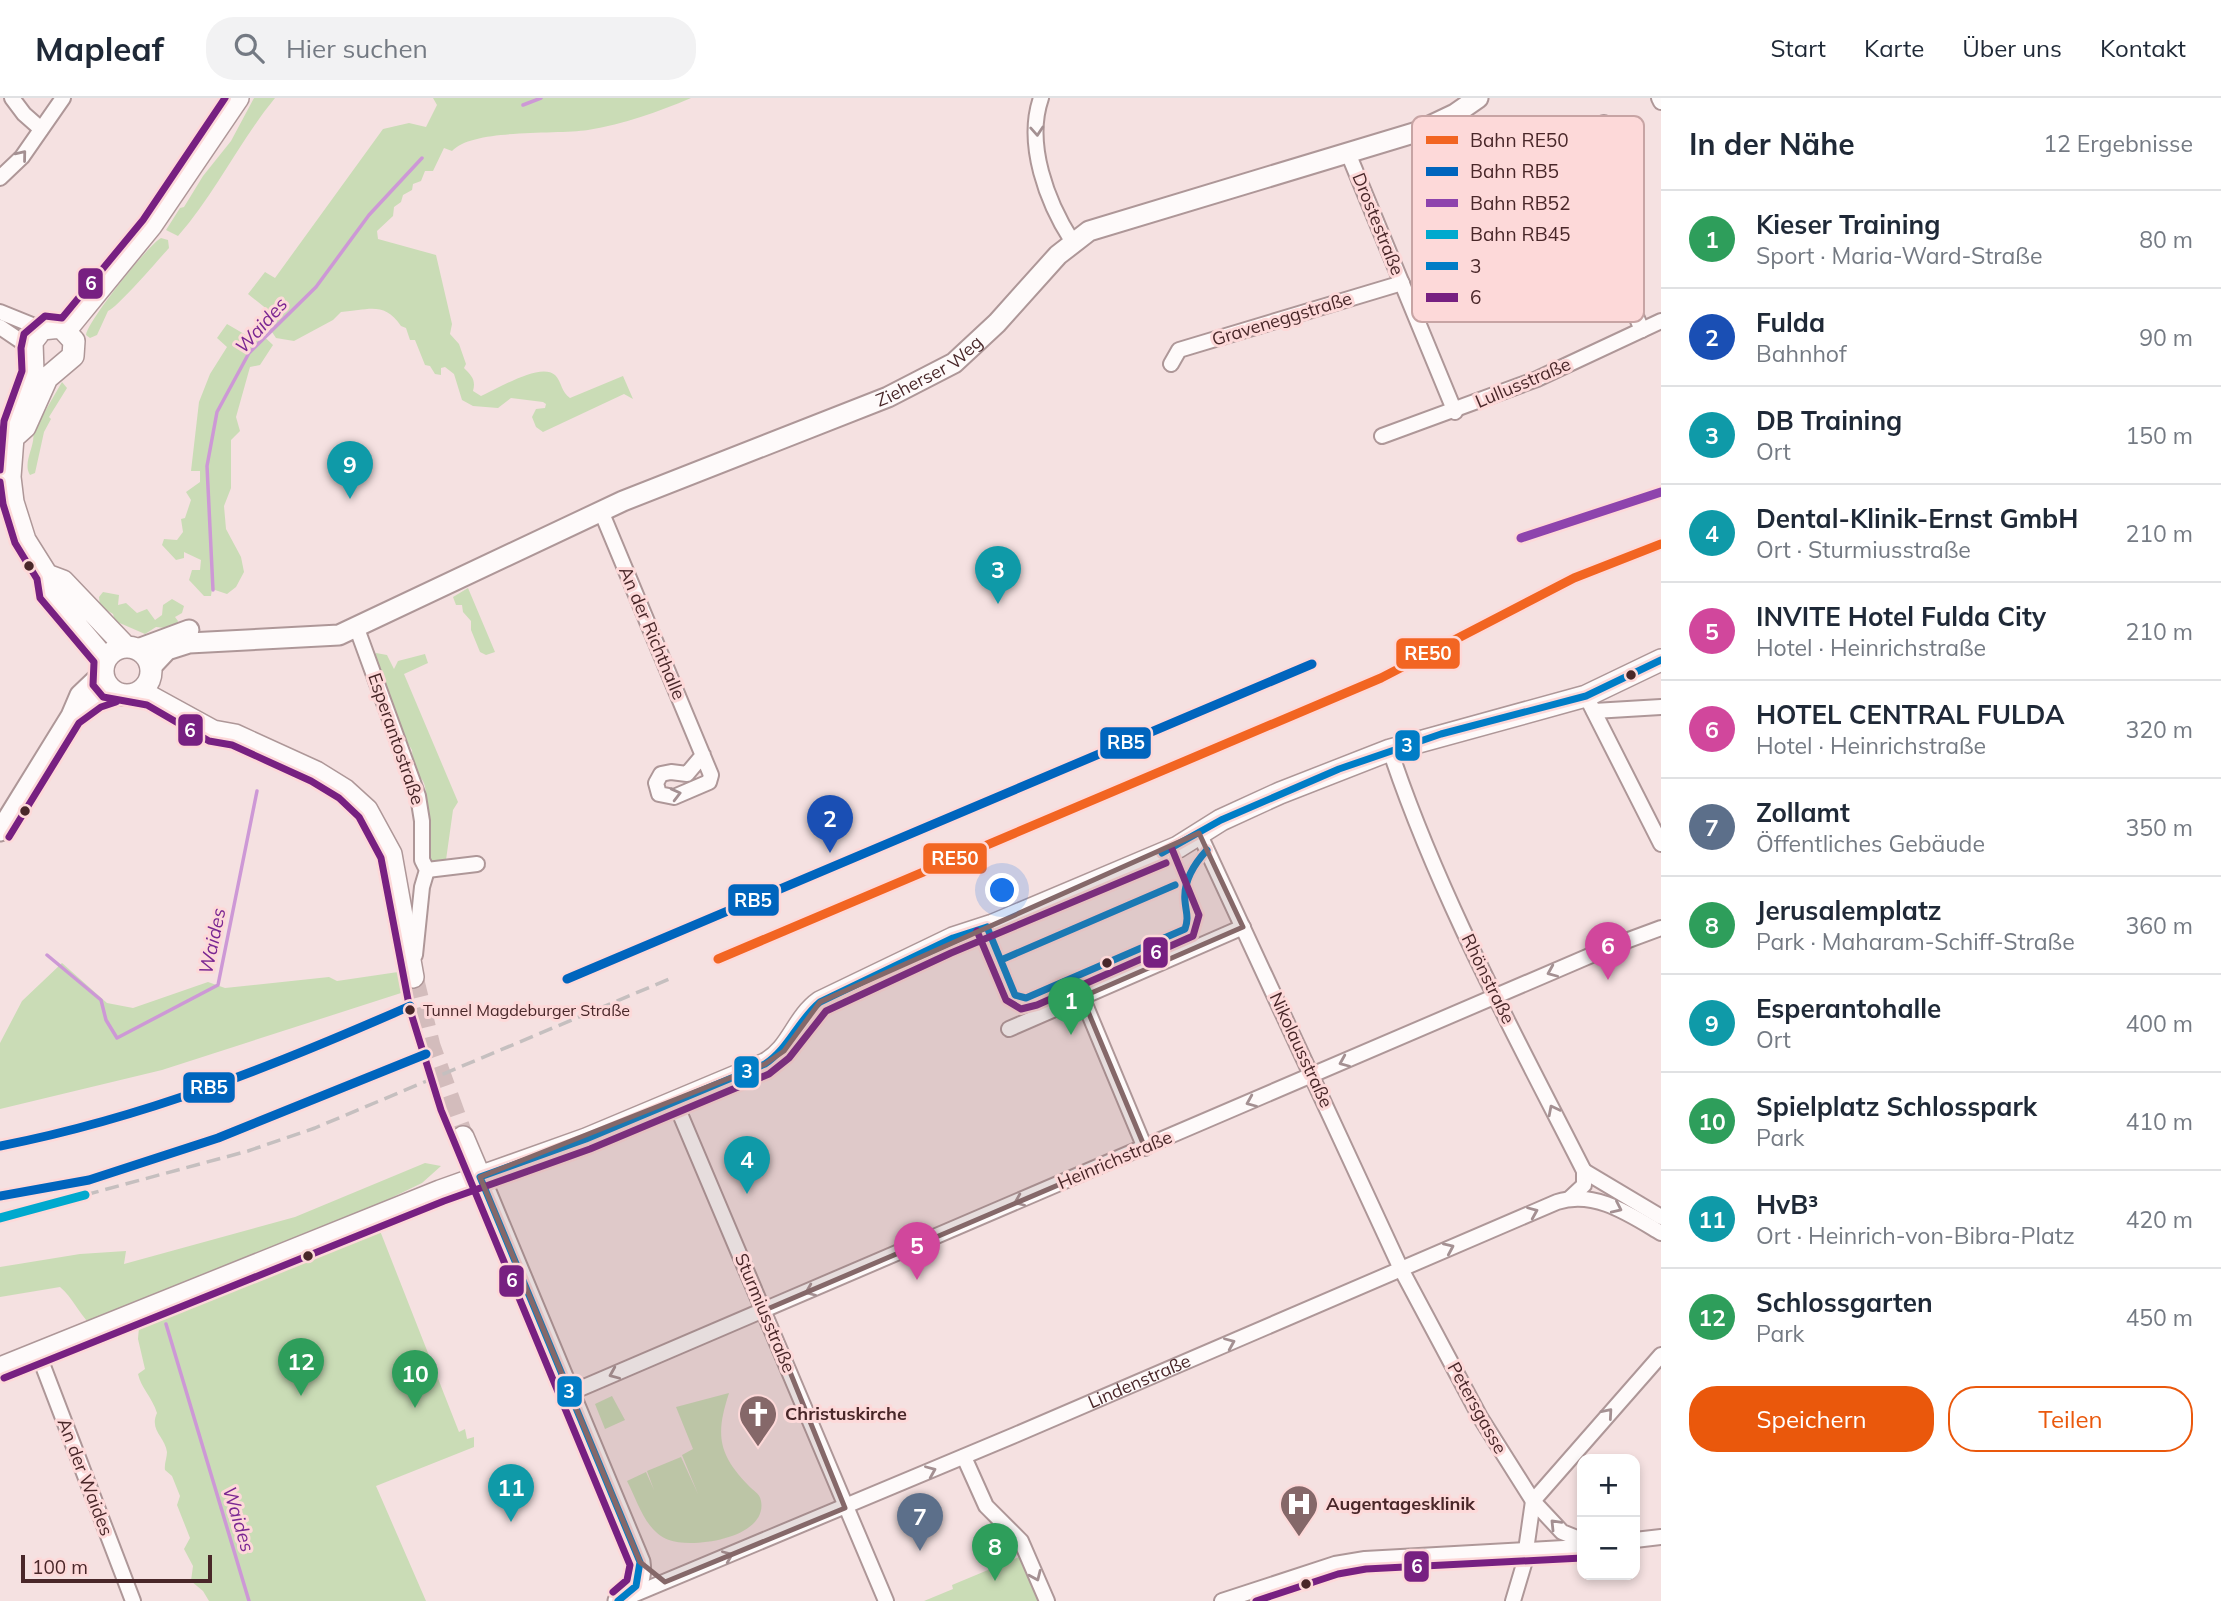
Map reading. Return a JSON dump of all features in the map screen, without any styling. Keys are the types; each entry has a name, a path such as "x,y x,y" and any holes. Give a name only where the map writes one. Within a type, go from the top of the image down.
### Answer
{"main road":[{"path":"66,330 158,217 238,98"},
{"path":"15,436 25,427 41,388 55,370 69,363 73,356 74,341 66,330 55,326 42,328 34,337 32,377 14,424 15,436 10,465 13,502 25,540 47,575 49,593 107,675 127,695 147,678 147,656 132,648 63,581 47,575"},
{"path":"32,353 43,368 55,370"},
{"path":"107,675 113,650 132,648"},
{"path":"0,1367 675,1102 778,1057 806,1015 820,1002 953,938 993,925 1150,859 1280,793 1390,750 1590,704 1661,660"},
{"path":"147,678 227,723 235,735 316,772 345,790 367,810 391,854 413,977"},
{"path":"463,1137 480,1177"}],"street":[{"path":"12,98 23,114 41,129"},
{"path":"0,178 22,157 63,98"},
{"path":"1041,98 1035,126 1041,165 1050,200 1072,241"},
{"name":"Zieherser Weg","path":"1451,116 1478,98"},
{"name":"Zieherser Weg","path":"147,678 167,650 188,643 339,635 601,511 888,397 954,363 997,323 1072,241 1108,223 1412,134"},
{"name":"Drostestraße","path":"1348,153 1412,307"},
{"name":"Graveneggstraße","path":"1171,364 1179,350 1402,282"},
{"path":"0,312 42,328"},
{"name":"Lullusstraße","path":"1382,436 1455,412 1537,379 1661,321"},
{"name":"Drostestraße","path":"1418,322 1455,412"},
{"path":"1639,322 1642,330"},
{"path":"0,327 32,353"},
{"name":"An der Richthalle","path":"601,511 703,755"},
{"name":"Zieherser Weg","path":"132,648 199,628 337,623 356,626"},
{"name":"Esperantostraße","path":"356,626 418,796 422,821 422,860 427,870 419,907 413,977"},
{"path":"0,831 71,716 80,695 107,675"},
{"path":"1661,707 1590,704 1661,844"},
{"name":"Rhönstraße","path":"1390,750 1422,840 1495,996 1584,1171"},
{"name":"Nikolausstraße","path":"1199,833 1401,1269"},
{"path":"427,870 477,864"},
{"path":"1009,1029 1243,927"},
{"name":"Heinrichstraße","path":"570,1393 1495,996 1661,928"},
{"path":"1082,997 1145,1148"},
{"name":"Sturmiusstraße","path":"675,1102 886,1601"},
{"path":"1569,1199 1584,1185 1584,1171"},
{"path":"1584,1171 1661,1217"},
{"path":"480,1177 640,1562 650,1575 665,1582"},
{"name":"Lindenstraße","path":"623,1599 845,1508 1569,1199 1608,1204 1661,1233"},
{"name":"Petersgasse","path":"1401,1269 1480,1417 1533,1502 1555,1526 1577,1537"},
{"name":"An der Waides","path":"38,1353 133,1601"},
{"path":"1513,1601 1526,1549 1533,1502 1661,1356"},
{"path":"964,1457 986,1506 1021,1541 1047,1601"},
{"path":"1640,1539 1661,1537"},
{"path":"1222,1601 1335,1564 1364,1559 1577,1547"},
{"path":"623,1599 639,1583 640,1562"}],"highlighted area":[{"path":"1199,833 1243,927 1082,997 1145,1148 765,1310 845,1508 665,1582 640,1562 480,1177 765,1064 784,1051 820,1002"}],"green space":[{"path":"254,98 275,98 204,203 178,236 166,230 231,141"},
{"path":"433,98 691,98 641,117 588,130 496,136 463,144 452,151 444,148 433,171 425,171 421,181 413,184 412,190 403,195 401,202 394,207 393,216 377,231 378,239 436,255 452,324 450,334 459,344 466,364 464,368 474,381 473,391 481,396 529,374 548,372 555,375 570,398 623,376 633,399 624,394 543,432 536,427 532,417 536,409 545,408 546,404 511,398 498,408 473,406 462,400 454,374 445,367 441,368 441,375 435,374 430,366 425,365 415,340 410,340 406,328 382,310 341,312 333,320 294,341 276,338 268,326 264,325 262,318 268,310 248,294 265,272 275,278 383,129 409,123 426,127 437,105"},
{"path":"161,238 168,240 169,248 108,311 97,335 90,338 86,335 89,327 107,300 144,254"},
{"path":"227,324 251,338 255,328 273,345 260,365 250,367 236,417 240,431 231,440 231,488 224,506 226,529 241,557 244,572 236,587 227,594 212,589 211,596 204,596 189,580 192,570 200,570 201,560 184,552 184,558 176,560 162,545 164,539 177,540 183,532 181,519 185,518 191,500 186,492 200,482 200,471 191,471 199,402 210,374 227,347 217,338"},
{"path":"62,382 67,388 49,417 51,419 44,432 35,473 30,475 28,459 33,432"},
{"path":"468,588 495,652 486,655 480,652 471,630 471,621 463,612 462,605 456,605 453,597"},
{"path":"103,592 119,595 118,605 126,603 137,613 147,609 155,620 162,615 163,605 172,599 184,606 182,613 175,617 178,621 175,629 156,627 145,634 115,621 113,614 100,606 99,597"},
{"path":"376,653 387,655 394,669 398,661 425,654 428,663 404,674 458,802 453,810 445,867 425,861 425,787 414,773 412,750 400,731 400,720 392,716 372,661"},
{"path":"62,963 107,1003 133,1008 208,982 225,988 329,977 337,981 398,972 401,993 162,1070 0,1109 0,1043 22,1001"},
{"path":"425,1163 441,1166 422,1183 366,1210 90,1324 60,1287 0,1297 0,1267 80,1254 126,1251 124,1264 295,1217"},
{"path":"375,1218 459,1432 465,1429 467,1439 474,1437 474,1447 376,1486 426,1601 209,1601 203,1591 191,1581 193,1566 184,1549 190,1538 177,1505 180,1496 172,1476 165,1470 167,1452 156,1429 157,1413 138,1374 145,1369 138,1339 139,1327"},
{"path":"729,1393 722,1420 722,1442 730,1463 759,1496 760,1514 753,1524 727,1538 694,1543 669,1540 648,1523 627,1481 646,1472 654,1490 647,1471 681,1457 698,1494 682,1455 693,1449 676,1407"},
{"path":"612,1396 625,1420 605,1429 595,1404"},
{"path":"1019,1557 1039,1601 924,1601 953,1589 952,1585"}],"waterway":[{"name":"Waides","path":"523,105 541,98"},
{"name":"Waides","path":"213,590 207,466 217,412 249,353 316,287 369,215 422,158"},
{"name":"Waides","path":"47,955 101,1000 106,1020 117,1038 218,985 257,791"},
{"name":"Waides","path":"166,1324 249,1601"}],"tunnel":[{"path":"413,977 430,1046 463,1137"}],"railway":[{"path":"85,1195 248,1151 315,1128 674,977"}],"rail line":[{"name":"RB52","path":"1521,538 1661,492"},
{"name":"RE50","path":"718,959 1381,678 1574,578 1661,544"},
{"name":"RB5","path":"567,979 1312,664"},
{"name":"RB5","path":"0,1146 106,1121 209,1088 410,1006"},
{"name":"RB5","path":"0,1196 89,1180 218,1138 426,1054"},
{"name":"RB45","path":"0,1218 85,1195"}],"transit line":[{"name":"6","path":"0,470 4,421 22,371 21,348 24,334 45,316 62,318 143,220 225,98"},
{"name":"6","path":"0,482 3,504 15,543 37,579 40,598 94,662 93,685 103,697 147,705 209,741 232,745 311,781 339,798 359,817 381,858 410,1010 441,1110 630,1565 627,1580 613,1592"},
{"name":"3","path":"1162,853 1221,820 1339,769 1441,734 1586,696 1661,660"},
{"name":"6","path":"9,837 79,723 101,707 116,702"},
{"name":"6","path":"977,931 1006,1000 1021,1009 1037,1005 1193,936 1199,915 1172,849"},
{"name":"3","path":"987,927 1015,995 1026,998 1185,929 1185,894 1188,880 1207,850"},
{"name":"6","path":"4,1378 444,1201 590,1149 769,1074 789,1058 826,1011 951,953 1166,863"},
{"name":"3","path":"1001,960 1175,885"},
{"name":"3","path":"480,1177 586,1139 765,1064 781,1050 805,1017 820,1002 953,938 987,927"},
{"name":"3","path":"480,1177 640,1562 636,1586 618,1601"},
{"name":"6","path":"1256,1601 1338,1574 1366,1569 1577,1558"}],"place":[{"name":"Esperantohalle","path":"350,499"},
{"name":"DB Training","path":"998,604"},
{"name":"Fulda","path":"830,853"},
{"name":"HOTEL CENTRAL FULDA","path":"1608,980"},
{"name":"Tunnel Magdeburger Straße","path":"410,1010"},
{"name":"Kieser Training","path":"1071,1035"},
{"name":"Dental-Klinik-Ernst GmbH","path":"747,1194"},
{"name":"INVITE Hotel Fulda City","path":"917,1280"},
{"name":"Schlossgarten","path":"301,1396"},
{"name":"Spielplatz Schlosspark","path":"415,1408"},
{"name":"Christuskirche","path":"758,1448"},
{"name":"HvB³","path":"511,1522"},
{"name":"Augentagesklinik","path":"1299,1538"},
{"name":"Zollamt","path":"920,1551"},
{"name":"Jerusalemplatz","path":"995,1581"}]}
